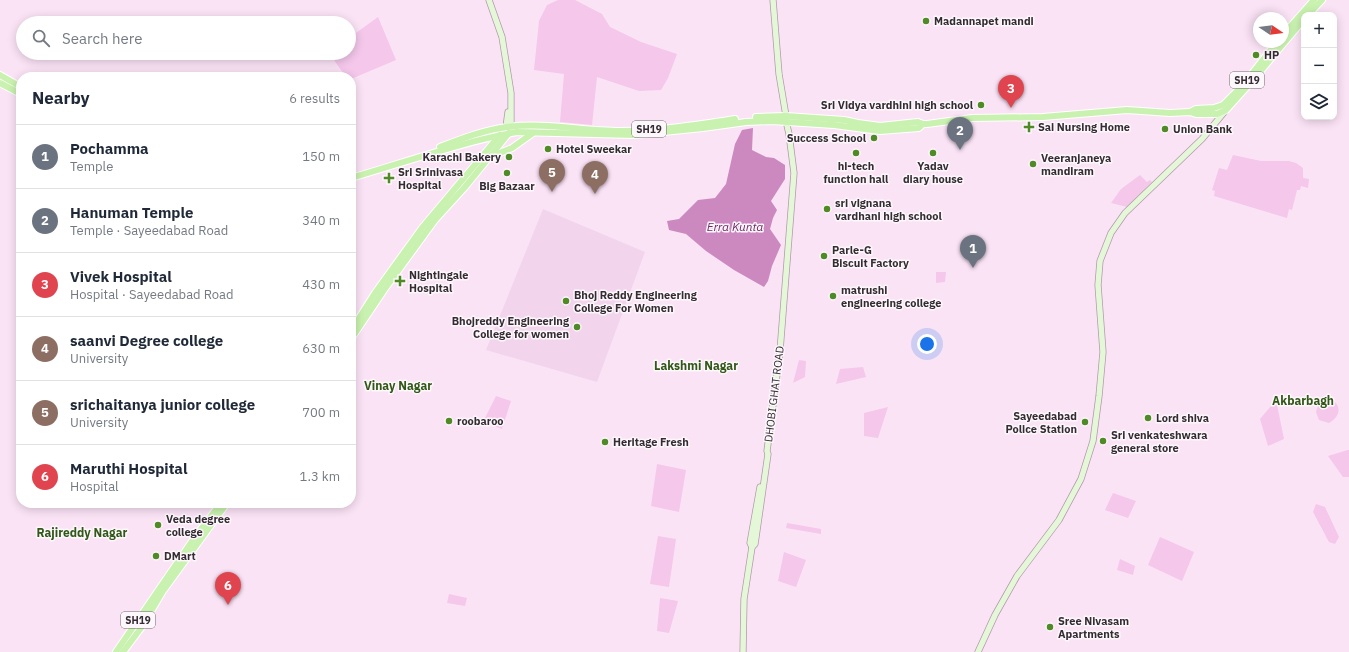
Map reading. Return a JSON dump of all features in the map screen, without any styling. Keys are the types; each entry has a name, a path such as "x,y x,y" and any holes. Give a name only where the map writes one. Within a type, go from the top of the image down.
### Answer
{"main road":[{"path":"490,0 502,37 509,88 509,134"},
{"name":"DHOBI GHAT ROAD","path":"742,652 744,599 752,547 755,544 765,478 768,454 766,451 780,351 794,173 789,134 778,74 773,0"},
{"path":"1289,28 1314,0"},
{"path":"1311,12 1322,0"},
{"name":"SH19","path":"533,133 620,135 772,118 844,120 880,126 918,122 923,124 972,118 1043,118 1126,110 1170,113 1190,112 1196,109 1220,111 1253,80 1301,23"},
{"name":"SH19","path":"1220,111 1247,81 1272,48"},
{"path":"0,76 16,84"},
{"path":"0,83 16,91"},
{"path":"978,652 995,615 1017,576 1059,520 1084,471 1093,441 1103,352 1098,279 1102,256 1111,233 1125,213 1169,172 1208,131 1220,111"},
{"path":"356,323 375,293 508,127"},
{"path":"356,174 462,139 508,127"},
{"name":"SH19","path":"508,127 518,129 559,127 619,131 668,130"},
{"path":"356,332 433,219 459,194 509,134 518,129 533,133"},
{"path":"489,158 512,148 533,133"},
{"path":"356,176 437,152 509,134"},
{"name":"SH19","path":"116,652 194,537 217,508"},
{"name":"SH19","path":"123,652 163,591 223,508"}],"shaded area":[{"path":"558,0 575,0 602,14 610,27 641,42 677,54 668,78 661,90 639,91 597,77 592,125 560,122 564,74 534,70 539,21 547,5"},
{"path":"378,17 396,60 356,77 356,72 342,72 334,60 356,60 356,33"},
{"path":"1233,155 1261,161 1289,161 1296,163 1303,168 1303,178 1309,179 1308,188 1301,186 1300,190 1297,190 1292,210 1289,209 1287,218 1214,196 1215,191 1212,190 1219,168 1227,170"},
{"path":"1140,175 1147,182 1150,180 1152,182 1127,207 1111,203 1121,189"},
{"name":"Bhoj Reddy Engineering College For Women","path":"543,209 645,252 597,382 486,350"},
{"path":"936,272 946,272 945,282 936,283"},
{"path":"799,360 806,361 805,377 793,383"},
{"path":"863,367 866,377 836,384 840,369"},
{"path":"496,396 511,401 502,429 483,422"},
{"path":"1330,399 1337,404 1338,414 1336,418 1329,423 1319,420 1316,412 1320,403 1324,400"},
{"path":"1276,400 1284,439 1268,446 1260,419"},
{"path":"888,407 878,438 864,436 864,413"},
{"path":"1349,450 1349,477 1343,477 1328,456"},
{"path":"657,464 686,470 679,512 651,506"},
{"path":"1113,493 1136,501 1128,518 1105,510"},
{"path":"1316,504 1325,507 1339,537 1335,544 1329,542 1313,512"},
{"path":"787,523 821,529 821,534 786,528"},
{"path":"658,536 676,539 669,587 650,584"},
{"path":"1160,537 1194,552 1182,581 1148,565"},
{"path":"784,552 806,560 796,587 778,581"},
{"path":"1120,559 1135,566 1133,575 1117,570"},
{"path":"449,594 467,598 465,606 447,603"},
{"path":"660,598 678,601 669,633 657,631"}],"water":[{"name":"Erra Kunta","path":"753,128 752,150 766,157 774,158 785,165 785,179 771,201 777,210 770,229 781,245 772,266 768,281 764,287 734,270 706,251 686,234 669,230 667,221 679,219 698,200 715,198 726,184 735,144 742,130"}],"place":[{"name":"Madannapet mandi","path":"926,21"},
{"name":"HP","path":"1256,55"},
{"name":"Sri Vidya vardhini high school","path":"981,105"},
{"name":"Vivek Hospital","path":"1011,108"},
{"name":"Sai Nursing Home","path":"1029,127"},
{"name":"Union Bank","path":"1165,129"},
{"name":"Success School","path":"874,138"},
{"name":"Hotel Sweekar","path":"548,149"},
{"name":"Hanuman Temple","path":"960,150"},
{"name":"hi-tech function hall","path":"856,153"},
{"name":"Yadav diary house","path":"933,153"},
{"name":"Karachi Bakery","path":"509,157"},
{"name":"Veeranjaneya mandiram","path":"1033,164"},
{"name":"Big Bazaar","path":"507,173"},
{"name":"Sri Srinivasa Hospital","path":"389,178"},
{"name":"srichaitanya junior college","path":"552,192"},
{"name":"saanvi Degree college","path":"595,194"},
{"name":"sri vignana vardhani high school","path":"827,209"},
{"name":"Parle-G Biscuit Factory","path":"824,256"},
{"name":"Pochamma","path":"973,268"},
{"name":"Nightingale Hospital","path":"400,281"},
{"name":"matrushi engineering college","path":"833,296"},
{"name":"Bhoj Reddy Engineering College For Women","path":"566,301"},
{"name":"Bhojreddy Engineering College for women","path":"577,327"},
{"name":"Lord shiva","path":"1148,418"},
{"name":"roobaroo","path":"449,421"},
{"name":"Sayeedabad Police Station","path":"1085,422"},
{"name":"Sri venkateshwara general store","path":"1103,441"},
{"name":"Heritage Fresh","path":"605,442"},
{"name":"Veda degree college","path":"158,525"},
{"name":"DMart","path":"156,556"},
{"name":"Maruthi Hospital","path":"228,605"},
{"name":"Sree Nivasam Apartments","path":"1050,627"}],"district":[{"name":"Lakshmi Nagar","path":"696,366"},
{"name":"Vinay Nagar","path":"398,386"},
{"name":"Akbarbagh","path":"1303,401"},
{"name":"Rajireddy Nagar","path":"82,533"}]}
